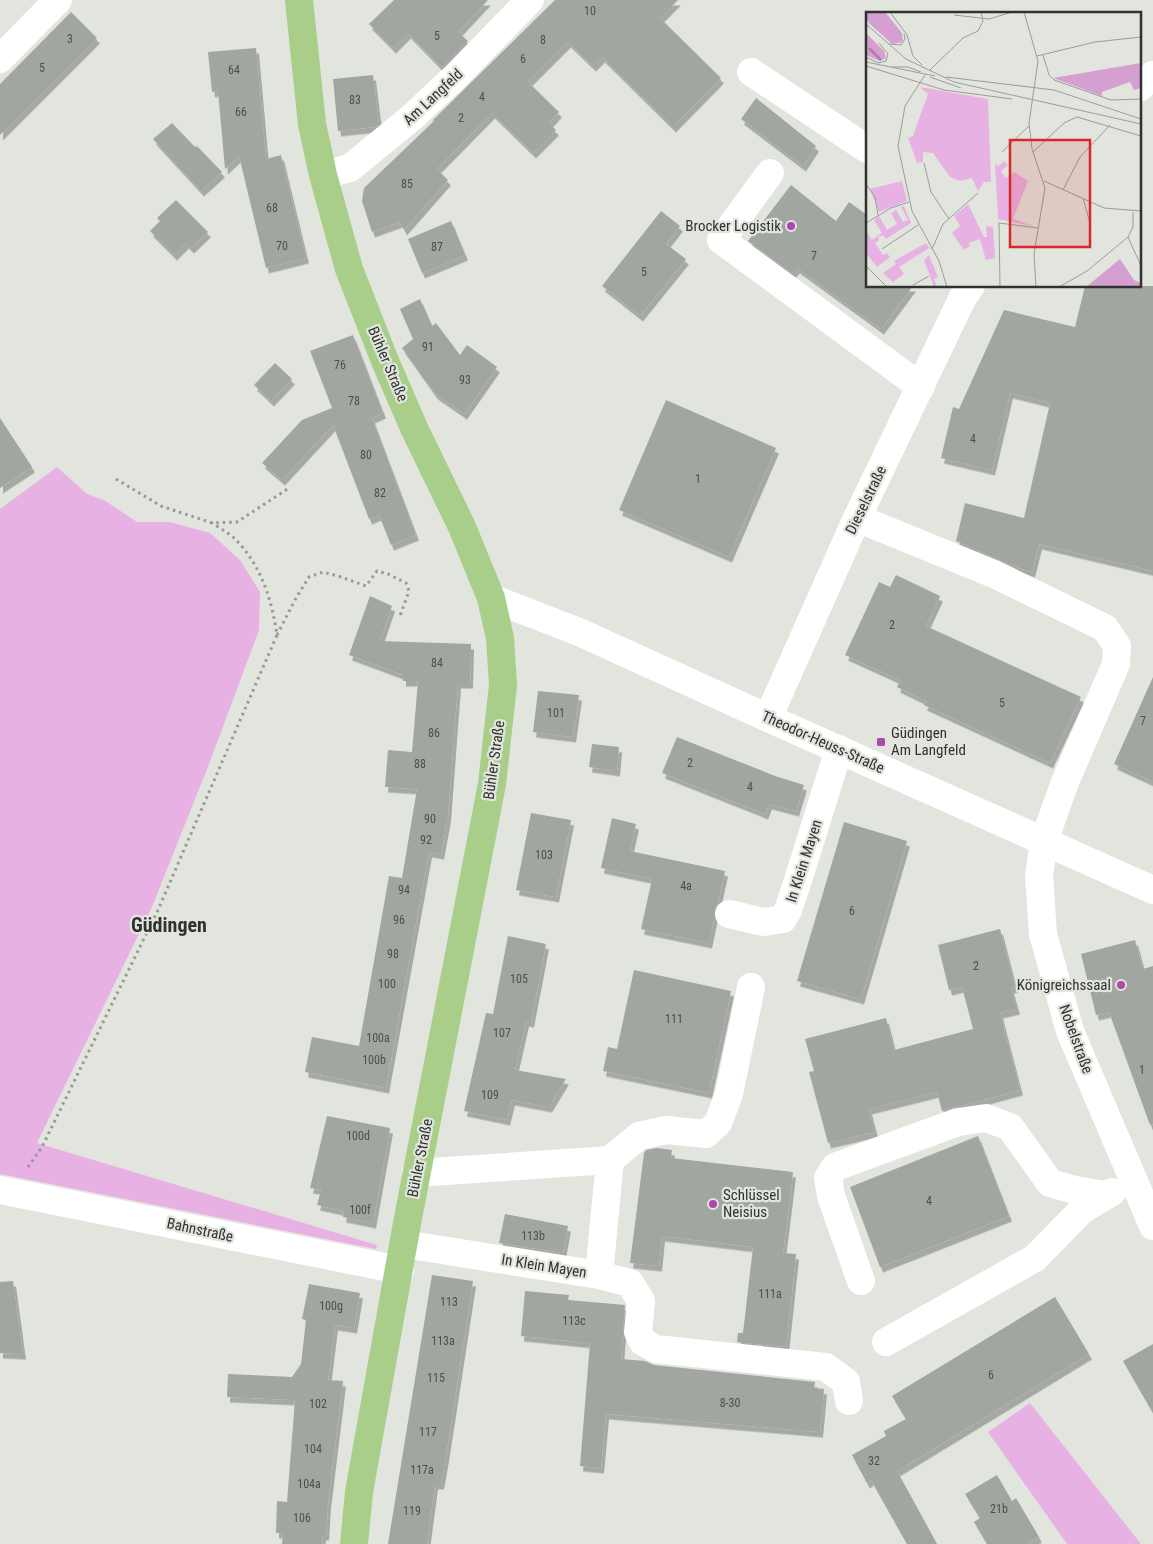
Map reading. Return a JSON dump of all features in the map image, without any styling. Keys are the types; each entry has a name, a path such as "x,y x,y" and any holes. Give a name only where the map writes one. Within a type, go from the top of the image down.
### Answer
{"main road":[{"name":"Bühler Straße","path":"299,0 312,124 323,174 349,270 414,428 462,526 491,598 500,638 503,685 492,784 416,1173 359,1492 354,1544"}],"street":[{"path":"0,59 58,0"},
{"name":"Am Langfeld","path":"323,174 350,168 404,124 455,76 530,0"},
{"path":"751,72 866,148"},
{"path":"1140,87 1153,74"},
{"path":"770,173 721,240 921,387"},
{"name":"Dieselstraße","path":"768,718 857,518 963,297 970,288"},
{"name":"Nobelstraße","path":"857,518 994,574 1105,628 1117,646 1116,664 1066,782 1044,841 1039,876 1043,934 1070,1031 1153,1226"},
{"name":"Theodor-Heuss-Straße","path":"491,598 580,632 1153,890"},
{"name":"In Klein Mayen","path":"729,914 764,922 783,919 791,902 839,749"},
{"path":"416,1173 610,1160 639,1136 666,1130 706,1134 718,1123 729,1094 751,987"},
{"path":"861,1281 830,1196 828,1178 835,1167 958,1122 986,1118 1010,1127 1050,1184 1105,1195"},
{"name":"In Klein Mayen","path":"404,1244 599,1275 610,1160"},
{"path":"886,1342 1035,1258 1082,1210 1105,1195 1133,1181"},
{"name":"Bahnstraße","path":"6,1192 400,1270"},
{"path":"599,1275 630,1283 640,1301 638,1332 643,1342 656,1349 826,1367 846,1382 849,1400"}],"path":[{"path":"116,479 161,506 212,524 227,532 237,541 251,559 263,581 273,609 277,635"},
{"path":"212,524 237,522 289,488"},
{"path":"6,1192 42,1147 154,919 277,635 296,598 309,578 323,572 366,586 377,571 388,574 406,583 409,591 400,616"}],"shaded area":[{"path":"57,467 87,494 104,500 137,522 170,522 210,533 240,560 260,592 259,630 209,764 152,907 37,1143 377,1245 376,1249 0,1174 0,509"},
{"path":"1030,1403 1141,1544 1067,1544 988,1432"}],"building":[{"path":"394,0 488,0 458,32 468,41 442,68 408,33 393,48 369,24"},
{"path":"555,0 678,0 660,18 721,78 673,127 602,57 593,66 568,42 528,82 559,112 549,123 556,130 533,153 492,113 437,169 448,180 404,230 400,222 372,232 362,201 364,188"},
{"path":"71,12 97,38 0,135 0,84"},
{"path":"256,48 266,159 281,155 306,258 266,268 239,156 225,169 218,91 212,92 208,52"},
{"path":"373,75 379,124 375,127 338,131 333,79"},
{"path":"756,98 816,146 803,166 741,119"},
{"path":"172,123 222,172 201,191 153,139"},
{"path":"791,185 836,221 849,202 866,214 866,288 912,288 881,329 797,268 792,273 748,241"},
{"path":"176,200 208,232 191,248 186,243 174,255 150,231 160,221 157,218"},
{"path":"661,211 680,226 666,244 686,259 640,316 602,286"},
{"path":"451,221 465,255 422,273 408,239"},
{"path":"1140,286 1153,286 1153,571 1039,544 1032,572 1013,566 956,541 965,503 1024,518 1050,403 1010,393 992,470 941,458 953,407 959,409 1004,310 1075,327 1085,288 1140,288"},
{"path":"420,299 432,326 436,323 460,355 467,345 497,367 464,414 435,394 402,348 413,339 400,309"},
{"path":"353,335 383,413 372,418 416,535 391,545 379,515 369,519 333,425 282,480 262,463 302,420 332,408 310,351"},
{"path":"275,363 292,379 271,401 254,385"},
{"path":"666,400 776,448 729,557 619,510"},
{"path":"0,418 32,467 0,488"},
{"path":"896,575 940,596 926,626 1081,697 1050,763 924,705 926,701 897,687 900,680 845,655 879,582 890,587"},
{"path":"370,596 392,606 380,641 471,644 470,683 458,683 448,816 441,854 429,852 386,1088 305,1072 312,1037 359,1046 389,876 402,878 417,789 385,787 388,750 412,752 418,681 403,681 403,675 349,655"},
{"path":"1153,677 1153,782 1114,764"},
{"path":"538,691 579,695 573,737 533,732"},
{"path":"677,737 775,776 804,785 796,811 769,804 765,814 662,773"},
{"path":"592,744 619,747 617,771 589,767"},
{"path":"531,813 571,820 556,897 516,890"},
{"path":"612,818 636,824 630,851 725,871 718,903 714,911 709,943 641,929 652,879 601,868"},
{"path":"844,822 907,841 861,999 797,981"},
{"path":"1000,929 1015,987 1011,988 1017,1009 1000,1013 1020,1090 942,1111 937,1092 869,1109 875,1132 828,1143 809,1072 814,1071 805,1039 886,1018 894,1050 973,1029 962,987 949,990 938,945"},
{"path":"508,936 546,944 531,1022 526,1021 515,1070 566,1079 549,1107 512,1100 507,1120 464,1111 486,1013 493,1014"},
{"path":"1135,940 1143,969 1153,966 1153,1124 1150,1125 1109,1012 1096,1015 1081,954"},
{"path":"634,970 731,991 709,1093 603,1071 608,1047 617,1049"},
{"path":"327,1116 390,1128 373,1223 343,1217 344,1211 317,1205 321,1190 310,1188"},
{"path":"978,1136 1009,1216 880,1267 850,1187"},
{"name":"Schlüssel Neisius","path":"657,1148 672,1150 671,1158 793,1172 783,1253 796,1254 786,1347 737,1342 738,1333 743,1333 753,1247 662,1236 659,1266 630,1263 644,1153 646,1150"},
{"path":"505,1214 568,1226 563,1253 499,1243"},
{"path":"432,1275 473,1281 446,1456 441,1484 435,1484 427,1544 388,1544"},
{"path":"13,1281 23,1354 0,1353 0,1282"},
{"path":"309,1284 360,1293 354,1328 335,1325 328,1380 343,1381 328,1503 326,1535 323,1535 322,1544 282,1544 283,1533 276,1533 277,1501 287,1502 295,1400 227,1397 228,1374 292,1377 301,1364 306,1320 302,1319"},
{"path":"525,1291 569,1295 568,1300 625,1305 621,1359 645,1361 654,1365 815,1382 814,1388 824,1389 820,1432 606,1414 601,1468 580,1466 590,1343 521,1336"},
{"path":"1055,1297 1089,1354 897,1471 937,1544 907,1544 871,1480 867,1483 852,1455 886,1436 884,1431 906,1419 892,1396"},
{"path":"1153,1344 1153,1413 1123,1361"},
{"path":"997,1475 1012,1501 1016,1498 1039,1537 1027,1544 987,1544 974,1522 980,1518 965,1494"}],"place":[{"name":"Brocker Logistik","path":"791,226"},
{"name":"Güdingen Am Langfeld","path":"881,742"},
{"name":"Königreichssaal","path":"1121,985"},
{"name":"Schlüssel Neisius","path":"713,1204"}],"district":[{"name":"Güdingen","path":"169,925"}]}
